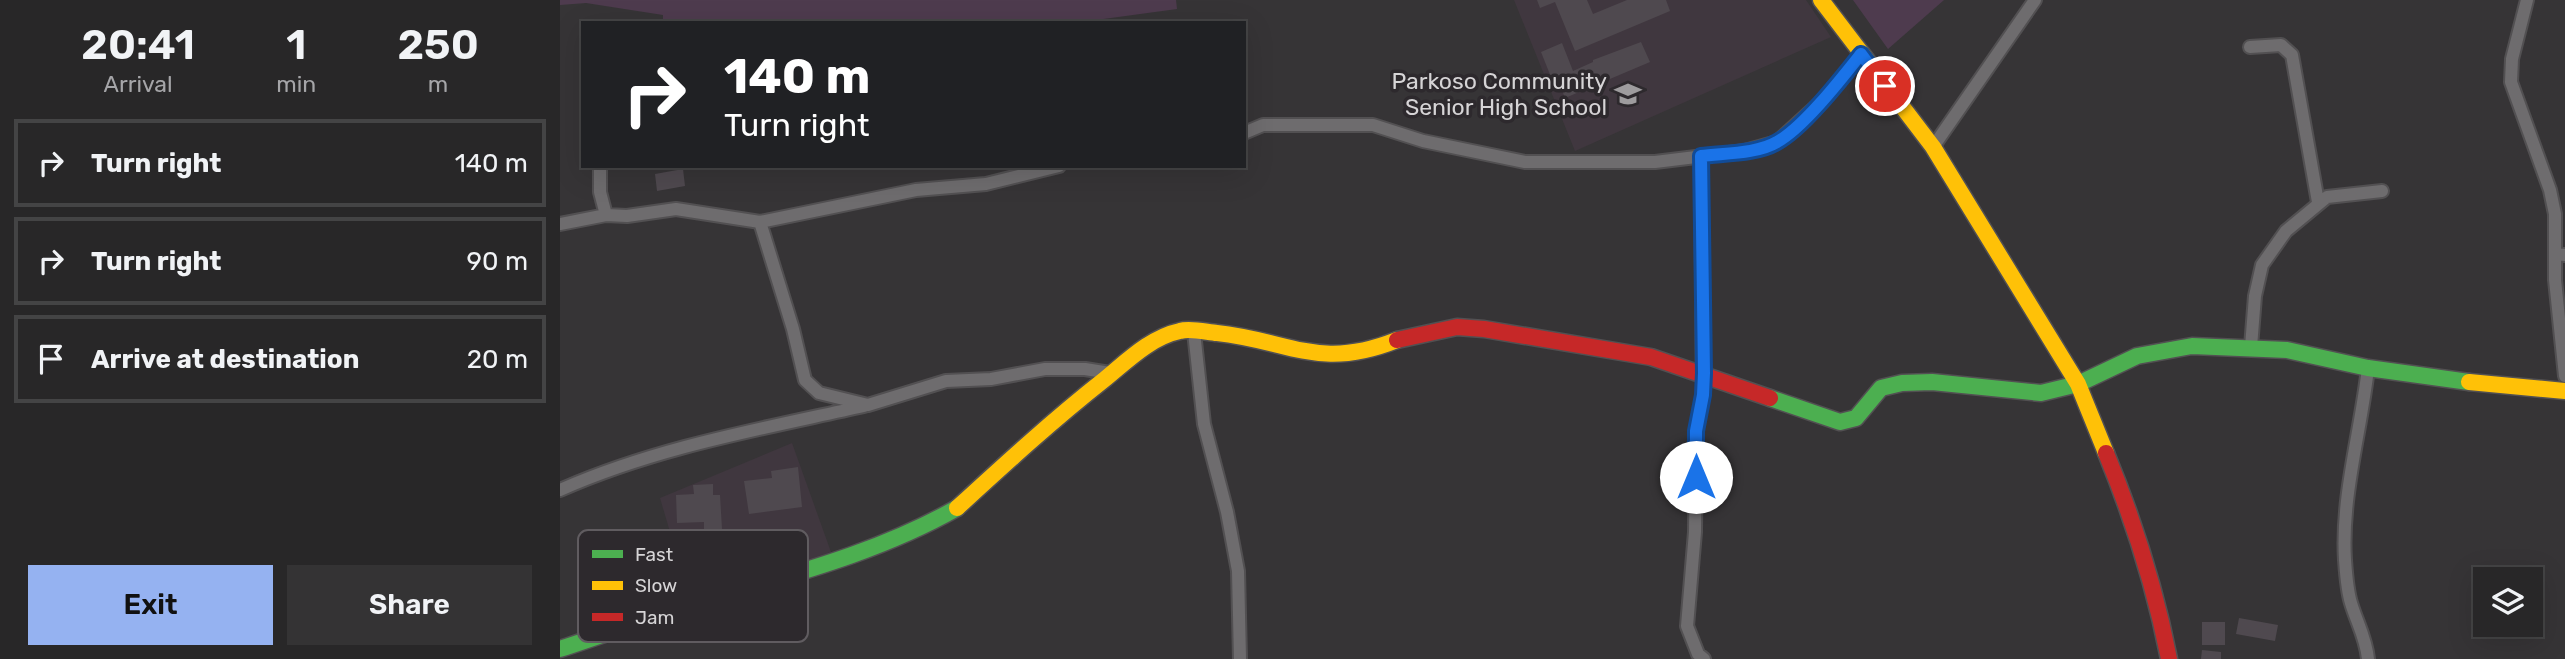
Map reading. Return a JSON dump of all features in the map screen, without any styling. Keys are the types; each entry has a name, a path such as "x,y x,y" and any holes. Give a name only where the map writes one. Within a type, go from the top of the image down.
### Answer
{"street":[{"path":"1822,0 1933,147 2078,384 2130,511 2156,593 2169,659"},
{"path":"1933,147 2035,0"},
{"path":"2527,0 2512,59 2511,82 2518,109 2550,190 2555,214 2560,255 2555,280 2565,376"},
{"path":"2250,47 2281,45 2292,55 2318,202"},
{"path":"1246,133 1263,125 1373,125 1423,141 1525,162 1655,162 1745,151 1777,142 1821,102 1861,54"},
{"path":"1701,156 1704,373 1696,431 1695,532 1687,626 1698,654 1704,659"},
{"path":"600,168 600,192 606,215"},
{"path":"560,224 606,215 627,216 676,209 760,222 916,190 986,184 1051,168"},
{"path":"2251,347 2255,296 2262,265 2286,231 2318,202 2333,194 2382,191"},
{"path":"760,222 793,329 805,380 819,393 868,405"},
{"path":"808,571 931,523 957,509 1037,433 1110,373 1148,344 1181,330 1233,335 1271,342 1289,350 1333,356 1457,327 1485,329 1573,345 1616,349 1704,373 1840,422 1856,418 1881,388 1902,383 1932,382 2036,394 2078,384 2137,356 2174,347 2287,350 2368,368 2487,385 2565,391"},
{"path":"1194,332 1204,424 1227,512 1238,571 1240,659"},
{"path":"2368,368 2362,425 2345,513 2345,560 2350,600 2366,638 2368,659"},
{"path":"560,490 643,457 868,405 946,381 991,379 1045,369 1084,369 1110,373"},
{"path":"560,649 581,642"}],"shaded area":[{"path":"560,0 1176,0 1177,9 1089,21 663,21 663,15 586,3 560,5"},
{"name":"Parkoso Community Senior High School","path":"1514,0 1806,0 1831,37 1575,151"},
{"path":"1853,0 1944,0 1888,49"},
{"path":"792,443 831,552 808,562 808,530 669,530 660,498"}],"building":[{"path":"1537,0 1587,0 1593,14 1627,0 1666,0 1670,11 1575,51 1555,2 1540,8"},
{"path":"1641,42 1650,62 1565,98 1560,85 1555,87 1541,52 1562,43 1573,71 1593,60"},
{"path":"683,169 685,186 657,191 655,174"},
{"path":"798,467 802,507 749,514 744,481 772,478 771,471"},
{"path":"713,484 713,495 720,495 722,529 704,530 704,522 677,523 676,495 694,494 693,485"},
{"path":"2239,618 2278,625 2275,641 2236,634"},
{"path":"2202,622 2225,622 2225,645 2202,645"},
{"path":"2202,650 2221,652 2221,659 2201,659"}],"traffic: fast":[{"path":"1770,398 1840,422 1856,418 1881,388 1902,383 1932,382 2041,393 2078,384 2137,356 2192,346 2287,350 2368,368 2469,382"},
{"path":"808,570 906,534 957,508"},
{"path":"560,649 581,642"}],"traffic: slow":[{"path":"1821,0 1933,147 2078,384 2106,453"},
{"path":"957,508 1048,426 1131,357 1169,334 1198,330 1325,354 1370,349 1397,340"},
{"path":"2469,382 2565,391"}],"traffic: jam":[{"path":"1397,340 1457,327 1484,329 1651,357 1770,398"},
{"path":"2106,453 2143,554 2169,659"}],"place":[{"name":"Parkoso Community Senior High School","path":"1628,94"}],"route":[{"path":"1696,477 1696,431 1704,373 1701,156 1745,151 1777,142 1821,102 1861,54 1885,86"}]}
